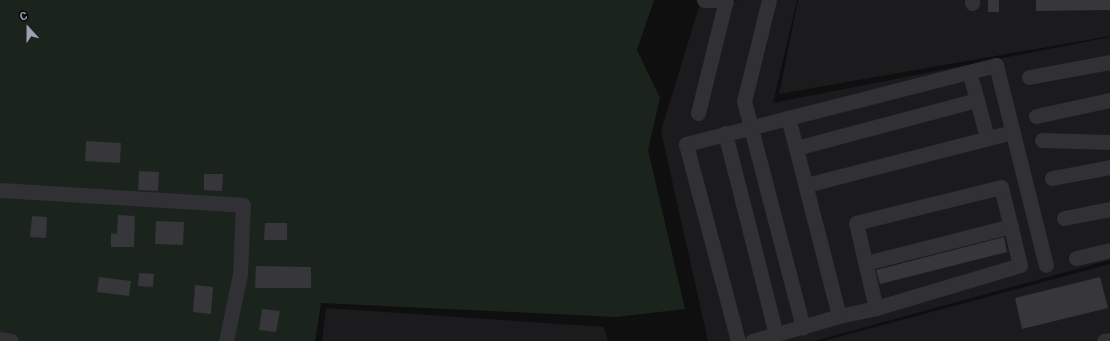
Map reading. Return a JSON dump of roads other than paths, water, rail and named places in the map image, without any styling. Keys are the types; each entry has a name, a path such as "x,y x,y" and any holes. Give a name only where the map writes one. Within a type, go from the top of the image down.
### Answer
{"street":[{"path":"698,113 726,0 704,0"},
{"path":"769,0 744,101 804,326"},
{"path":"1029,77 1110,62"},
{"path":"738,341 686,144 751,126 996,65 1046,265"},
{"path":"969,72 987,138"},
{"path":"796,148 977,100"},
{"path":"1036,116 1110,100"},
{"path":"788,117 839,316"},
{"path":"806,185 1012,132"},
{"path":"725,133 776,334"},
{"path":"1042,140 1109,146"},
{"path":"1052,178 1110,167"},
{"path":"876,308 856,223 1025,181"},
{"path":"752,341 839,316 876,308 1020,265 1001,187"},
{"path":"0,190 243,205 240,274 226,341"},
{"path":"1064,218 1110,208"},
{"path":"866,263 1010,226"},
{"path":"1076,258 1110,250"},
{"path":"0,339 11,341"},
{"path":"1104,341 1110,340"}]}
